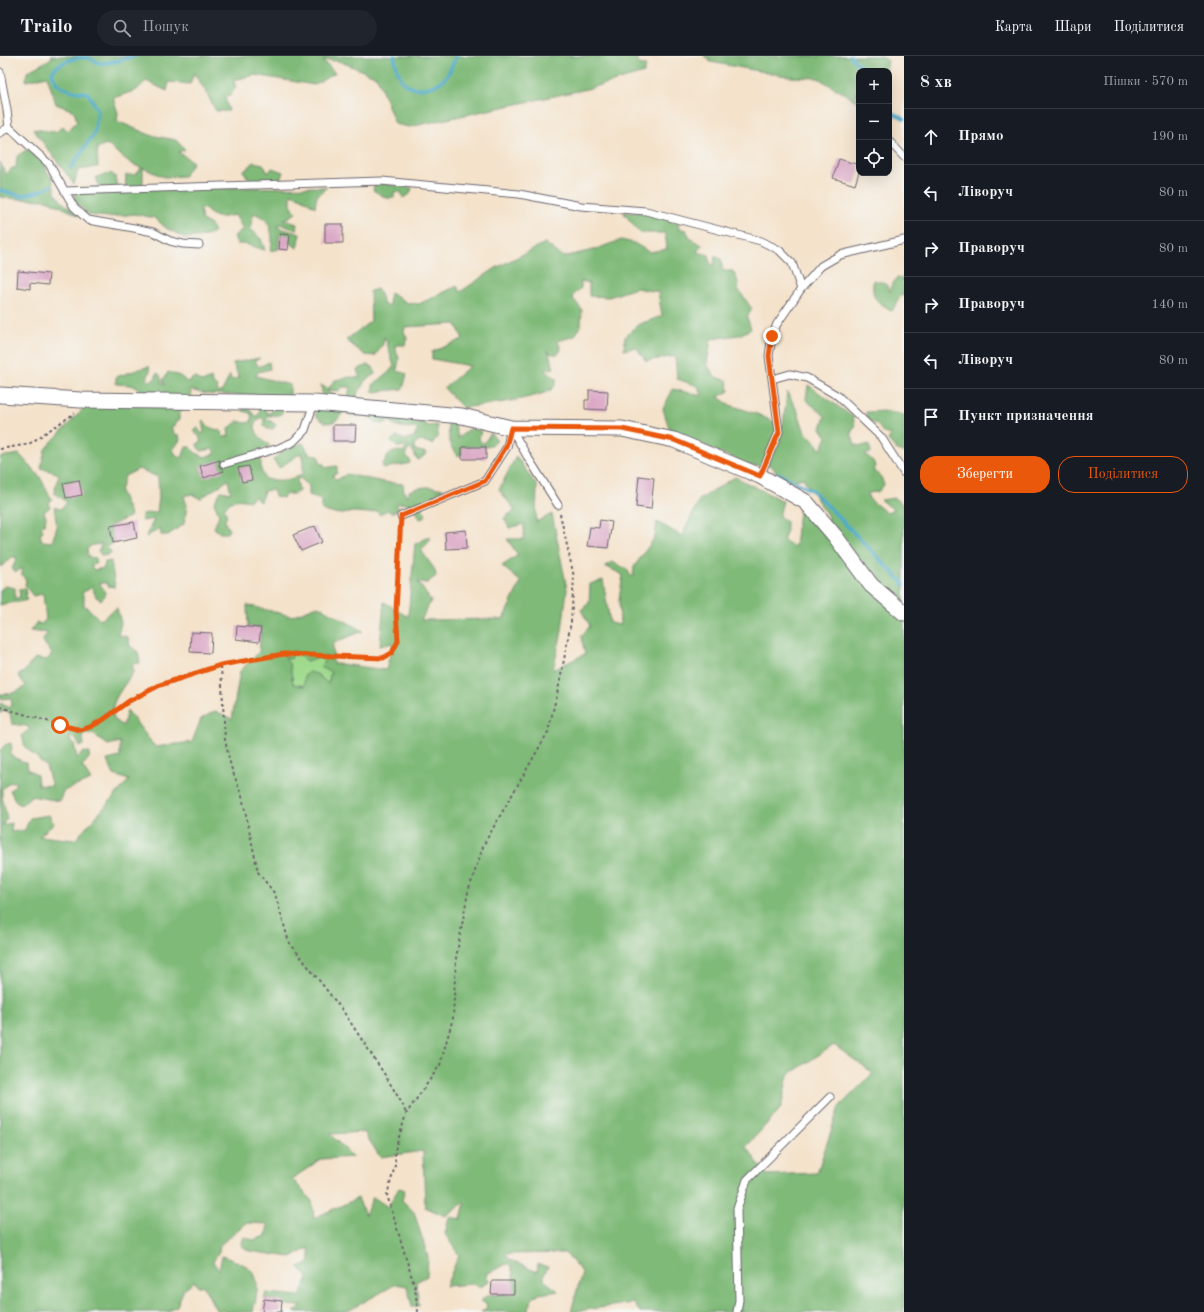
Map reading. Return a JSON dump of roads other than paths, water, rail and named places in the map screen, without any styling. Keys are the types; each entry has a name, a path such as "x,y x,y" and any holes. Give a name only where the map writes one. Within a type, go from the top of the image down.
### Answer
{"street":[{"path":"0,395 81,400 314,403 462,416 511,428 622,429 674,440 760,476 806,502 835,536 871,585 904,613"}],"lane":[{"path":"0,72 9,127 49,164 74,207 88,220 153,232 177,242 199,245"},
{"path":"0,133 9,127"},
{"path":"892,144 904,157"},
{"path":"65,191 382,181 519,194 581,206 646,211 761,241 779,250 792,263 801,289"},
{"path":"760,476 779,432 769,356 772,336 777,324 801,289 821,266 840,255 904,240"},
{"path":"772,379 790,374 807,378 838,396 881,437 904,474"},
{"path":"224,464 279,448 294,442 304,430 314,403"},
{"path":"511,428 558,505"},
{"path":"401,516 485,481 506,447 511,428"},
{"path":"737,1312 739,1300 737,1209 747,1180 830,1097"}],"waterway":[{"path":"71,168 94,134 98,111 88,93 66,89 57,83 52,72 59,65 69,60 79,58 89,58 105,63 135,56"},
{"path":"394,56 402,80 411,87 417,88 429,87 441,82 447,76 457,56"},
{"path":"850,56 862,68"},
{"path":"892,113 904,119"},
{"path":"0,190 21,196 41,191 51,186"},
{"path":"778,473 813,491 904,584"}]}
